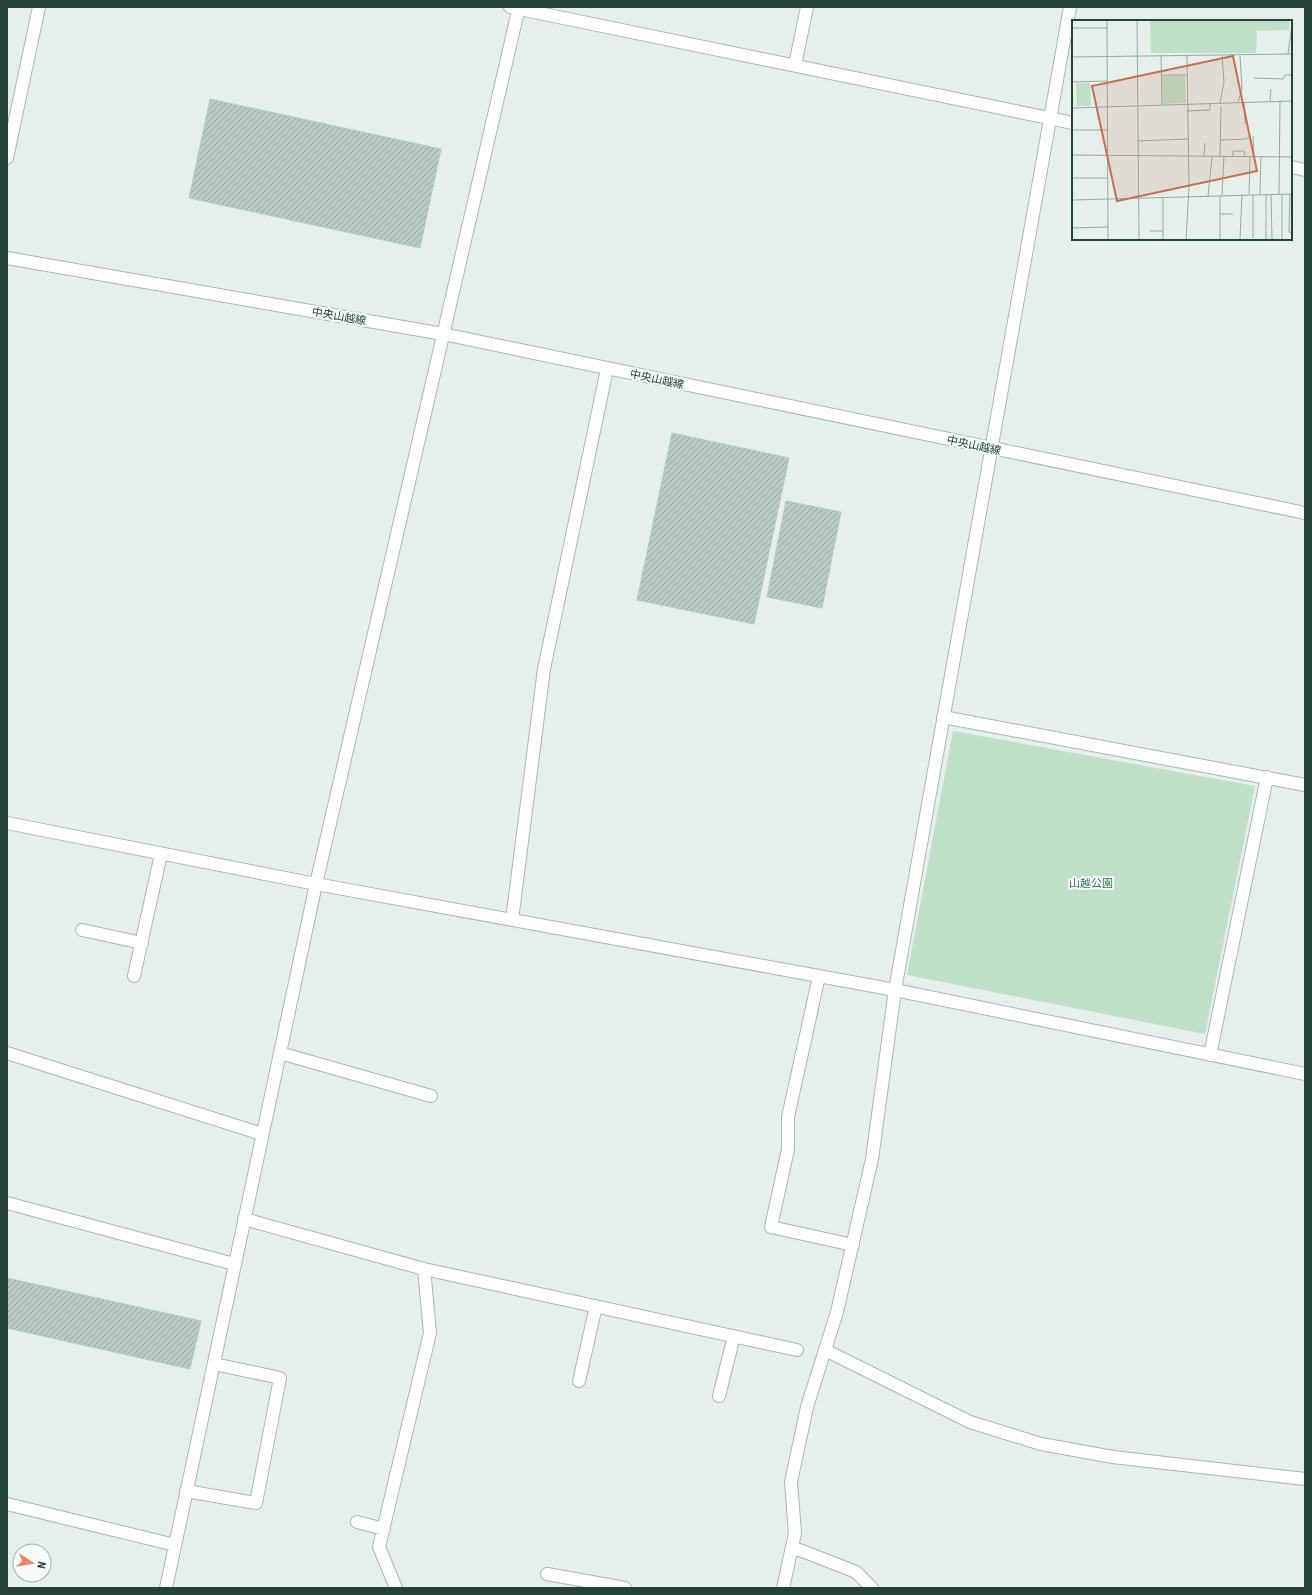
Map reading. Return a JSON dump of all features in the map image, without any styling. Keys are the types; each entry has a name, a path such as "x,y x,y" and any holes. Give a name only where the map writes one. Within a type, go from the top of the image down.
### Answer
{"street":[{"path":"7,158 39,7"},
{"path":"795,66 807,7"},
{"path":"783,1588 794,1533 791,1482 807,1407 837,1312 872,1159 894,990 1070,7"},
{"path":"166,1588 316,884 443,334 516,8 1072,123"},
{"path":"1292,167 1305,170"},
{"name":"中央山越線","path":"7,258 443,334 1305,513"},
{"path":"512,920 544,669 607,369"},
{"path":"943,717 1305,785"},
{"path":"1210,1055 1267,778"},
{"path":"7,824 316,884 894,990 1305,1074"},
{"path":"134,976 161,854"},
{"path":"82,930 142,943"},
{"path":"819,976 788,1117 788,1149 771,1226 852,1245"},
{"path":"7,1053 262,1134"},
{"path":"280,1053 431,1096"},
{"path":"7,1203 234,1264"},
{"path":"244,1219 424,1269 797,1350"},
{"path":"396,1588 379,1547 430,1333 424,1269"},
{"path":"579,1381 596,1306"},
{"path":"719,1396 734,1336"},
{"path":"825,1350 970,1422 1041,1444 1112,1457 1305,1479"},
{"path":"186,1491 256,1503 280,1378 214,1364"},
{"path":"7,1504 175,1545"},
{"path":"357,1522 384,1529"},
{"path":"792,1546 856,1572 872,1588"},
{"path":"548,1574 625,1588"}],"green space":[{"name":"山越公園","path":"953,731 1255,786 1205,1034 907,975"}],"building":[{"path":"210,99 441,149 420,248 189,198"},
{"path":"672,433 789,458 754,624 637,600"},
{"path":"786,501 841,512 822,608 767,597"},
{"path":"7,1278 201,1321 190,1369 7,1328"}]}
